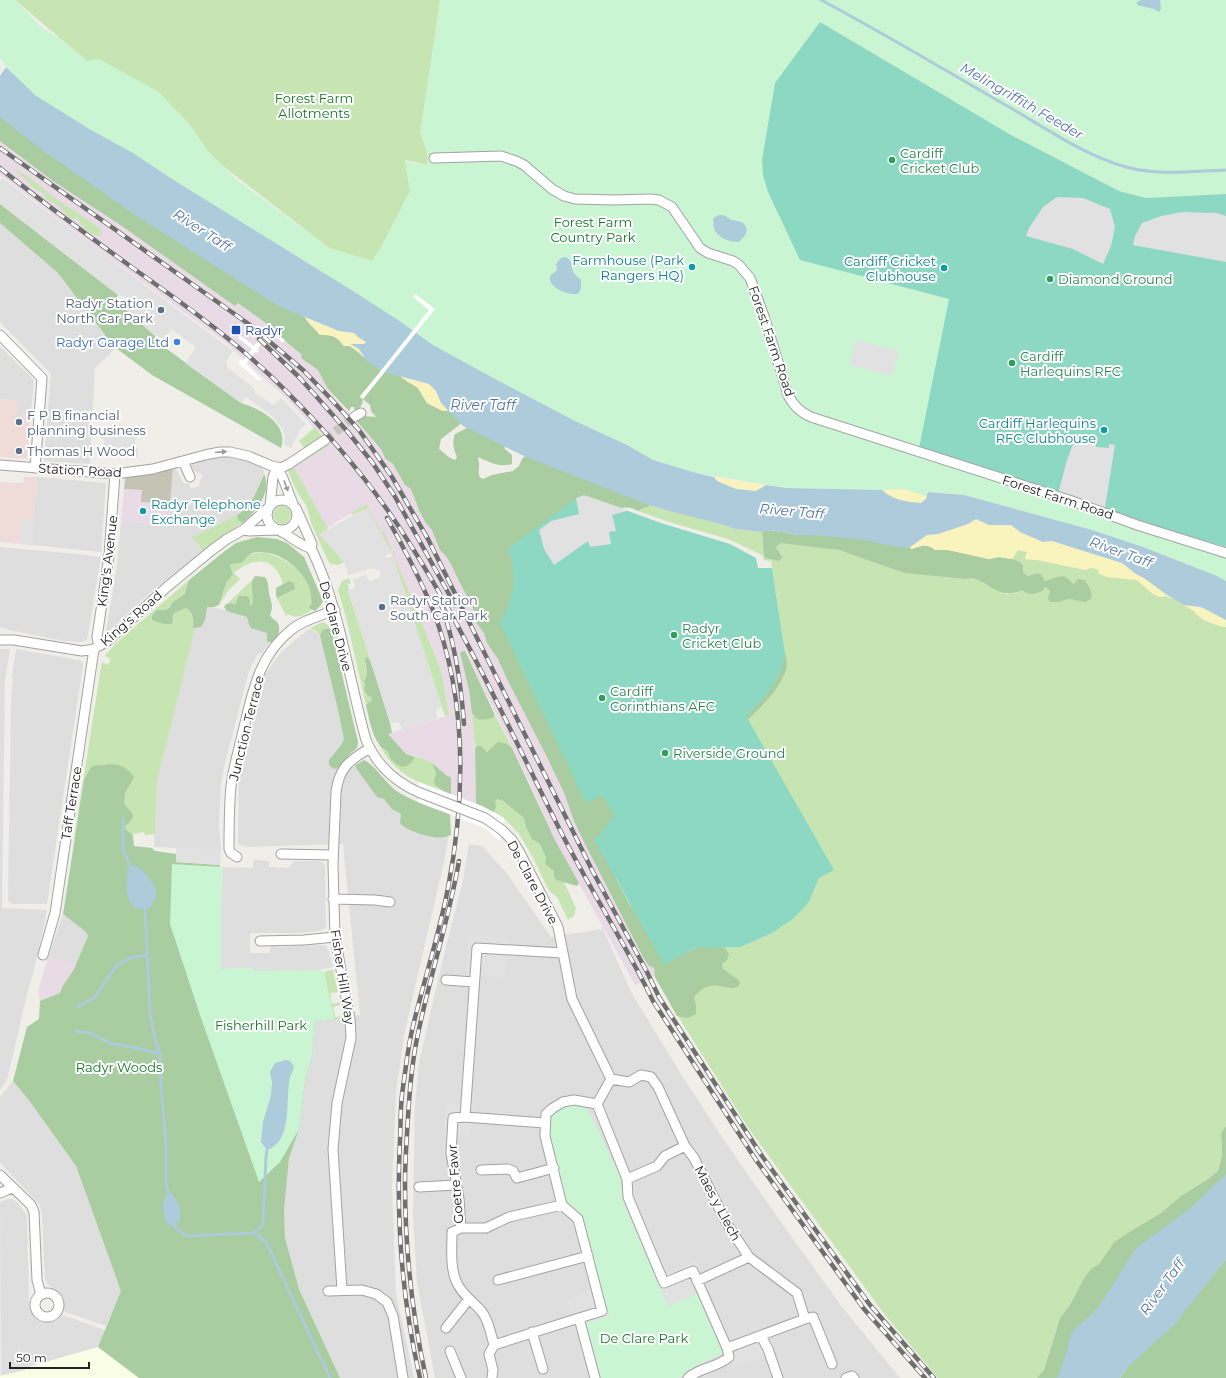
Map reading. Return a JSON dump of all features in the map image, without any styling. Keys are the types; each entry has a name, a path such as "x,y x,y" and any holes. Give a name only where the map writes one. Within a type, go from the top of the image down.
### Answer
{"street":[{"name":"Forest Farm Road","path":"434,158 501,156 516,161 524,166 552,190 564,196 575,199 650,199 659,200 672,207 700,248 708,253 733,261 739,265 750,278 765,320 788,395 794,406 811,417 1069,500 1226,554"},
{"path":"0,335 42,378 35,468"},
{"path":"311,548 305,548 290,536 270,524 267,520 266,514 269,507 273,477 277,469 289,464 325,440"},
{"name":"Station Road","path":"0,465 115,474 152,469 220,452 230,452 248,456 277,469"},
{"path":"183,461 190,477"},
{"path":"243,530 250,532 289,529 296,523 298,513 282,476 277,469"},
{"name":"King's Avenue","path":"97,648 97,637 109,556 115,474"},
{"path":"269,507 275,501 279,500 288,501 294,506"},
{"name":"De Clare Drive","path":"294,506 312,544 311,548 335,610 363,730 370,748 377,760 401,784 486,818 512,840 552,914 560,932 562,953 572,999 611,1078"},
{"name":"King's Road","path":"0,640 14,640 82,651 97,648 109,640 167,587 212,550 243,530 269,507"},
{"name":"Junction Terrace","path":"237,857 231,853 229,849 231,784 259,672 272,651 292,630 316,617 335,610"},
{"name":"Taff Terrace","path":"43,955 55,913 97,648"},
{"name":"Fisher Hill Way","path":"342,1290 333,1149 337,1103 351,1038 351,1031 335,937 333,855 336,792 340,774 348,763 370,748"},
{"path":"281,854 333,855"},
{"path":"333,899 375,900 390,902"},
{"path":"260,941 304,940 335,937"},
{"path":"545,1123 465,1117 477,948 562,953"},
{"path":"446,980 474,982"},
{"name":"Maes y Llech","path":"611,1078 628,1082 641,1075 651,1077 658,1086 685,1146 694,1158 727,1224 749,1257 797,1293 805,1319"},
{"path":"597,1104 611,1078"},
{"path":"494,1345 602,1311 578,1219 562,1205 545,1136 546,1114 553,1108 563,1102 574,1100 597,1104"},
{"path":"597,1104 627,1178 628,1198 664,1283 693,1271 727,1348 729,1357 723,1363 702,1369 688,1378"},
{"name":"Goetre Fawr","path":"465,1117 453,1118 450,1153 459,1199 461,1228 452,1232 452,1270 456,1282 483,1314 494,1345 489,1354 493,1370 492,1378"},
{"path":"627,1178 657,1166 665,1156 685,1146"},
{"path":"482,1170 508,1169 513,1171 517,1178 554,1168"},
{"path":"0,1175 31,1205 34,1212 37,1280 41,1295"},
{"path":"419,1187 456,1185"},
{"path":"0,1194 12,1188"},
{"path":"461,1228 486,1228 508,1217 562,1205"},
{"path":"498,1280 588,1256"},
{"path":"697,1281 749,1257"},
{"path":"328,1291 362,1290 376,1294 387,1302 393,1316 404,1378"},
{"path":"446,1328 469,1299"},
{"path":"727,1348 813,1317 832,1364"},
{"path":"579,1318 595,1378"},
{"path":"532,1332 543,1369"},
{"path":"761,1336 768,1350 778,1378"},
{"path":"450,1351 461,1378"},
{"path":"846,1378 852,1376 854,1378"}],"shaded area":[{"path":"0,137 235,306 238,303 268,325 267,326 334,383 328,390 382,449 413,491 437,535 658,975 635,985 556,842 532,788 465,651 474,724 476,804 451,795 451,777 447,776 432,763 406,754 387,734 449,715 441,670 384,532 382,532 366,504 327,528 294,467 330,445 315,427 314,428 288,400 225,342 101,252 0,175"},
{"name":"Radyr Station North Car Park","path":"2,178 233,351 226,361 228,368 254,388 255,393 272,404 275,404 281,398 306,424 300,430 291,448 284,445 285,438 283,429 270,414 246,397 241,403 185,363 196,347 171,329 160,344 156,337 122,306 128,298 118,295 0,204 0,180"},
{"path":"1057,197 1083,198 1110,209 1115,227 1111,246 1103,264 1073,249 1026,236 1029,228 1043,207"},
{"path":"1182,212 1217,213 1226,216 1226,262 1133,245 1135,236 1142,223 1161,216"},
{"path":"0,223 58,273 105,336 116,348 95,368 89,464 44,461 51,374 0,322"},
{"path":"856,340 899,351 892,376 850,365"},
{"path":"0,346 34,380 31,415 23,414 23,419 16,418 17,401 0,399"},
{"path":"0,399 17,401 16,418 22,419 23,414 31,415 27,459 0,457"},
{"path":"101,431 136,432 135,447 138,448 138,457 104,455 104,439 101,439"},
{"path":"1075,439 1096,442 1096,447 1109,448 1109,444 1115,445 1105,508 1058,494 1067,460"},
{"path":"221,456 236,457 256,463 263,468 264,472 258,490 240,514 191,538 198,543 202,551 148,595 108,632 106,631 117,565 121,521 168,525 173,468 175,467 184,484 189,483 190,488 198,487 203,474 197,473 193,469 191,463"},
{"path":"173,468 170,504 141,502 142,490 124,489 125,479 128,477"},
{"path":"24,477 37,477 32,545 0,542 0,482 23,483"},
{"path":"37,477 106,483 101,552 32,545"},
{"path":"124,489 142,490 142,502 170,504 168,525 121,521"},
{"path":"584,495 627,511 612,515 616,531 609,532 611,544 590,547 588,541 554,565 544,549 539,530 551,521 579,514 576,498"},
{"name":"Radyr Station South Car Park","path":"367,508 392,552 385,556 387,558 393,556 442,707 436,710 437,718 402,730 399,722 390,723 348,590 355,588 353,579 366,575 369,581 379,578 381,573 380,571 372,568 348,575 344,562 319,534"},
{"path":"21,518 34,520 32,545 19,544"},
{"path":"0,547 101,557 87,640 81,642 64,641 0,627"},
{"path":"200,604 257,618 275,632 264,651 257,655 249,671 225,763 221,784 219,825 221,850 154,847 157,781"},
{"path":"309,629 324,636 349,744 363,777 383,797 449,834 444,862 404,1035 396,1092 392,1187 396,1294 414,1378 340,1378 299,1289 285,1238 284,1210 289,1158 299,1129 305,1081 312,1056 315,1020 360,1015 343,844 247,847 238,844 239,778 265,675 281,652"},
{"path":"0,649 10,649 5,681 2,908 47,910 38,954 7,1080 0,1090"},
{"path":"16,649 79,660 83,665 47,904 12,904 8,901 11,696"},
{"path":"469,844 482,846 506,872 551,937 603,929 631,992 681,1074 722,1137 842,1307 900,1378 435,1378 417,1282 413,1214 415,1104 419,1062 463,880"},
{"path":"176,848 221,850 220,865 176,862"},
{"path":"253,860 269,861 269,867 289,868 295,861 320,861 324,863 326,928 320,931 301,933 250,933 250,953 270,953 272,946 276,945 277,947 321,945 326,946 329,951 333,967 312,971 253,971 253,968 221,969 221,899 223,867 253,868"},
{"path":"63,914 86,932 88,936 76,964 48,958"},
{"path":"468,935 508,938 505,977 465,975"},
{"path":"48,958 76,964 60,993 40,1001 38,991"},
{"path":"13,1081 28,1099 76,1166 121,1291 106,1326 63,1311 63,1297 47,1283 45,1279 42,1214 39,1204 0,1163 0,1097"},
{"path":"446,1103 473,1104 470,1137 443,1135"},
{"path":"8,1199 16,1201 27,1215 29,1306 34,1317 42,1322 49,1322 58,1319 62,1315 105,1330 98,1347 1,1376 0,1202"},
{"path":"696,1261 708,1289 668,1307 656,1278"},
{"path":"601,1287 609,1317 574,1326 567,1299"},
{"path":"767,1329 776,1353 729,1369 719,1345"},
{"path":"98,1347 139,1378 0,1378 0,1376 25,1370 25,1368"}],"green space":[{"name":"Forest Farm Country Park","path":"0,0 15,0 41,27 59,38 87,61 99,59 159,92 191,126 207,150 237,180 329,248 372,261 381,248 410,191 405,160 415,164 427,165 427,153 420,133 440,0 1226,0 1226,194 1146,198 1119,191 1011,135 820,22 797,54 800,260 949,299 919,448 1102,515 1226,558 1226,581 1174,559 1092,530 964,495 929,492 927,496 903,489 786,488 696,473 653,460 627,445 575,421 433,345 353,291 172,179 133,153 91,130 35,95 0,59"},
{"name":"Forest Farm Allotments","path":"15,0 440,0 427,165 405,160 410,191 381,248 372,261 329,248 87,61"},
{"name":"Diamond Ground","path":"820,22 1011,135 1119,191 1146,198 1226,194 1226,547 1161,528 919,448 949,299 800,260 768,192 763,175 762,160 775,83"},
{"path":"0,103 301,312 320,335 329,335 334,337 344,346 350,346 359,351 362,356 368,359 381,371 360,396 363,399 357,412 355,411 354,407 351,407 349,411 328,389 318,370 301,358 302,355 267,326 267,324 238,303 235,306 119,224 53,181 0,141"},
{"path":"14,169 30,178 59,201 98,227 102,232 99,236 86,230 78,218 71,219 68,217 59,206 46,199 43,196 46,195 32,187 27,180"},
{"path":"0,204 118,295 115,300 156,337 160,344 241,403 264,413 271,418 281,431 281,448 152,375 116,348 105,336 58,273 0,223"},
{"name":"Riverside Ground","path":"385,372 398,372 401,377 418,388 427,403 443,411 454,410 462,423 441,439 439,449 450,458 455,460 457,457 453,446 455,434 465,429 473,420 508,443 504,448 512,455 512,464 499,465 478,457 479,474 483,479 492,475 513,471 519,466 522,459 529,452 649,503 649,507 638,511 629,508 620,509 783,651 787,660 786,670 774,691 757,711 742,725 616,879 630,905 641,917 685,953 698,947 719,946 726,949 729,954 727,960 722,964 723,969 740,981 739,986 735,988 728,988 714,985 703,989 694,997 696,1014 688,1018 677,1016 655,977 654,968 649,966 643,957 585,844 574,821 565,795 548,759 498,659 487,643 484,633 475,621 475,612 452,566 440,550 432,530 426,523 419,510 411,489 405,485 393,464 385,458 381,449 355,419 363,416 376,417 371,411 370,405 363,399"},
{"path":"315,427 322,436 304,448 299,441"},
{"path":"327,442 330,445 294,467 328,529 320,534 344,562 339,565 331,564 328,561 311,523 307,507 295,488 288,471 289,468"},
{"path":"264,474 266,488 261,502 252,514 242,523 238,520 237,515 250,503 257,492"},
{"name":"Riverside Ground","path":"584,495 661,523 730,544 756,558 758,568 772,568 785,653 776,680 760,703 746,716 834,870 819,878 809,902 793,919 772,933 741,947 695,948 664,965 595,841 614,815 602,795 586,803 500,623 509,603 513,586 513,569 509,548 578,497"},
{"path":"366,504 382,532 384,531 441,670 449,715 445,716 393,556 367,508 353,515 351,513"},
{"path":"649,505 735,529 762,532 765,558 780,560 782,555 776,547 781,542 839,550 904,573 975,579 1007,594 1016,593 1022,590 1045,587 1059,602 1069,599 1074,600 1074,584 1055,579 1045,581 1041,574 1037,573 1028,576 1023,572 1018,561 1012,559 1018,550 1027,552 1025,559 1086,570 1089,568 1095,568 1099,571 1098,573 1107,577 1137,580 1153,594 1160,597 1165,596 1174,599 1194,611 1204,620 1226,627 1226,1126 1221,1133 1222,1156 1218,1171 1181,1196 1161,1213 1114,1242 1099,1264 1091,1269 1084,1278 1070,1305 1060,1318 1044,1370 1037,1378 938,1378 885,1315 749,1129 655,977 719,946 741,947 772,933 793,919 809,902 819,878 746,716 784,660 785,653 771,561 764,560 762,555 728,539 669,522 638,511 649,507"},
{"path":"278,506 286,506 291,511 289,522 286,524 278,524 273,519 273,511"},
{"path":"237,515 238,520 242,523 202,551 198,543 191,538"},
{"path":"770,530 798,535 805,531 905,544 912,549 921,546 930,546 935,550 948,550 989,559 999,557 1012,559 1023,565 1023,572 1028,576 1037,573 1041,574 1045,581 1060,576 1066,577 1074,584 1078,579 1084,580 1091,591 1091,599 1085,602 1069,599 1059,602 1050,602 1048,598 1050,591 1045,587 1043,591 1034,594 1029,594 1022,590 1014,593 1005,593 974,579 904,573 839,550 781,543 776,547 782,556 780,561 765,558 762,532"},
{"path":"257,537 277,539 287,543 304,557 323,601 315,611 309,608 311,599 309,587 300,572 286,560 269,553 261,552 252,553 241,563 230,565 233,575 227,581 219,605 207,607 205,620 201,627 193,628 192,614 186,608 174,613 172,624 164,624 152,620 152,616 157,610 169,608 172,603 185,593 189,580 225,551 236,543"},
{"path":"264,552 287,562 300,573 309,587 311,598 309,608 312,610 297,617 288,614 286,616 277,598 295,589 286,582 283,584 275,568 263,562 249,564 234,573 240,579 228,591 219,605 227,581 233,575 230,565 241,563 251,554"},
{"path":"255,576 265,577 268,583 272,606 270,615 279,626 277,638 272,642 267,642 267,633 251,628 247,617 227,611 224,607 226,604 231,603 235,605 239,596 246,596 250,600 250,606 252,605 252,582"},
{"path":"349,578 351,583 348,584 348,591 371,662 368,659 365,663 372,700 366,705 346,617 338,590 342,581"},
{"path":"189,580 184,593 164,610 174,619 174,613 186,608 191,614 193,619 193,627 195,628 157,781 155,834 145,835 144,832 133,834 134,846 74,839 102,662 108,665 111,659 105,656 115,644"},
{"path":"252,580 253,605 250,606 251,602 249,598 237,601 235,606 228,603"},
{"path":"289,581 294,583 295,589 277,598 276,588"},
{"path":"323,622 328,625 332,632 330,629 322,631 320,635 310,628"},
{"path":"325,629 330,629 332,632 358,742 357,748 347,757 342,765 334,769 329,765 329,760 342,744 344,739 320,635"},
{"path":"465,651 494,713 494,717 486,720 477,719 472,713 469,690 460,652"},
{"path":"367,657 371,662 390,723 392,733 388,734 406,754 415,757 410,764 405,766 398,765 393,761 388,752 378,743 372,731 366,705 372,700 366,693 364,687 366,686 364,681 367,675 365,658"},
{"path":"472,713 477,719 493,717 494,713 512,748 507,744 487,752 480,745 475,746"},
{"path":"377,740 384,750 409,765 415,757 432,763 436,774 434,781 439,788 446,793 414,780 397,768 390,761"},
{"path":"498,742 507,744 512,748 556,842 579,883 577,886 556,880 554,871 545,864 546,858 540,844 532,839 526,827 524,818 503,801 497,799 495,802 496,807 494,812 476,804 475,747 480,745 487,752"},
{"path":"364,760 372,766 389,785 404,796 450,814 451,835 440,838 428,836 414,832 403,826 400,823 401,814 392,809 384,799 377,797 356,768 356,765"},
{"path":"432,763 447,776 451,777 451,795 435,785 434,781 436,774"},
{"name":"Radyr Woods","path":"110,764 124,767 134,777 125,793 124,804 133,815 132,819 125,826 126,830 132,834 134,846 152,848 155,851 176,854 176,862 220,865 201,968 310,1015 334,1019 315,1021 312,1056 305,1081 299,1129 289,1158 284,1210 285,1238 299,1289 340,1378 139,1378 98,1347 121,1291 76,1166 28,1099 13,1081 27,1027 39,1019 40,1001 60,993 62,987 74,969 88,936 86,932 63,914 84,780 91,767"},
{"path":"496,799 503,801 524,818 526,827 532,838 540,844 546,858 545,864 554,871 561,882 564,882 576,908 574,916 568,920 557,897 549,891 531,854 519,834 504,818 494,812"},
{"name":"Fisherhill Park","path":"172,864 223,867 221,899 221,969 253,968 253,971 323,970 334,1019 315,1021 312,1056 305,1081 299,1129 280,1162 259,1182 200,1015 170,924"},
{"path":"333,970 338,992 330,993 332,1004 340,1002 340,1005 333,1007 335,1017 343,1016 343,1018 334,1019 324,974 326,971"},
{"name":"De Clare Park","path":"576,1105 585,1108 589,1112 619,1174 623,1202 668,1306 697,1293 723,1354 697,1365 680,1378 601,1378 586,1323 609,1316 583,1219 565,1199 549,1136 551,1120 555,1113 564,1108"},
{"path":"1226,1126 1226,1182 1061,1378 1037,1378 1044,1370 1060,1318 1070,1305 1084,1278 1091,1269 1099,1264 1114,1242 1161,1213 1181,1196 1218,1171 1222,1156 1221,1133"},
{"path":"1226,1259 1226,1378 1120,1378 1126,1369 1206,1284"}],"sand":[{"path":"305,317 339,331 354,333 366,341 364,344 350,344 359,349 363,356 350,346 344,346 334,337 320,335"},
{"path":"401,377 429,384 436,391 441,403 448,410 443,411 427,403 418,388"},
{"path":"714,477 766,485 756,491 744,491 722,484"},
{"path":"903,489 927,496 926,499 921,504 905,501 890,496 882,490"},
{"path":"976,519 981,522 1003,526 1011,525 1020,532 1043,542 1052,541 1122,563 1174,599 1165,596 1160,597 1153,594 1137,580 1107,577 1098,573 1099,571 1094,568 1089,568 1086,570 1038,560 1025,559 1027,552 1018,550 1012,559 999,557 989,559 948,550 935,550 930,546 921,546 912,549 910,547 927,535 938,534 968,524"},
{"path":"1184,605 1201,608 1215,614 1226,620 1226,627 1219,626 1203,619"}],"water":[{"path":"1141,0 1160,0 1161,9 1159,12 1154,9 1137,5 1137,2"},
{"path":"6,67 35,95 91,130 133,153 172,179 353,291 433,345 575,421 627,445 653,460 714,477 717,481 736,489 756,491 766,485 786,488 882,490 895,498 921,503 926,499 928,492 964,495 1092,530 1143,547 1217,576 1226,581 1226,620 1201,607 1184,605 1136,574 1122,563 1052,541 1043,542 1020,532 1011,525 989,525 976,519 968,524 938,534 927,535 910,547 898,547 857,539 798,535 771,530 762,532 735,529 649,505 526,457 463,426 441,403 436,391 429,384 381,371 367,361 359,349 350,344 364,344 366,342 354,333 339,331 278,306 138,217 38,147 0,117 0,76"},
{"path":"719,215 724,215 732,220 743,223 747,231 738,242 724,239 718,234 714,228 713,218"},
{"path":"565,257 570,260 574,273 581,280 581,288 578,294 560,290 552,284 550,280 550,276 557,270 556,264 561,258"},
{"path":"135,865 142,870 154,885 156,893 150,908 136,908 131,904 129,899 127,893 128,870 129,866"},
{"path":"286,1060 290,1061 294,1066 289,1081 286,1121 281,1139 275,1146 267,1150 261,1142 263,1122 271,1095 272,1082 270,1072 275,1063"},
{"name":"River Taff","path":"1226,1174 1226,1259 1175,1324 1126,1369 1120,1378 1057,1378 1060,1373 1072,1332 1098,1308 1136,1248 1188,1210"},
{"path":"168,1190 179,1203 181,1212 176,1228 168,1225 164,1217 164,1199"}],"pier":[{"path":"415,294 435,309 363,399 360,397 429,310 413,297"},
{"path":"267,326 285,340 283,343 270,333 258,348 259,350 257,353 255,352 246,364 261,379 259,381 238,363 241,360 243,361 252,349 238,338 240,335 254,346 266,330 265,328"},
{"path":"419,782 482,806 504,818 500,841 485,828 418,802"}],"waterway":[{"name":"Melingriffith Feeder","path":"821,0 1097,157 1138,170 1163,172 1226,170"},
{"path":"123,819 123,850 129,866"},
{"path":"145,909 150,1013 155,1039 160,1054 161,1088 166,1145 166,1183 168,1193"},
{"path":"78,1007 94,998 117,965 131,958 147,955"},
{"path":"75,1031 90,1033 112,1044 128,1046 160,1054"},
{"path":"175,1224 175,1227 186,1236 254,1233 263,1224 267,1150"},
{"path":"254,1233 266,1242 330,1378"}],"tunnel":[{"path":"325,440 354,417"}],"railway":[{"path":"0,148 250,325 303,370 359,430 392,477 428,539 593,872 659,997 762,1156 870,1305 934,1378"},
{"path":"0,168 64,218 191,310 250,357 268,373 316,422 345,455 385,506 420,560 463,636 571,852 631,958 653,1001 756,1160 864,1309 925,1378"},
{"path":"259,339 299,377 347,431 372,462 394,495 455,605"},
{"path":"387,518 426,594 443,639 457,710 460,745 460,781 454,853 440,923 411,1034 401,1100 399,1200 402,1260 409,1319 420,1378"},
{"path":"441,604 457,663 464,724"},
{"path":"426,1378 410,1281 405,1207 406,1152 412,1068 416,1042 459,861"}],"place":[{"name":"Cardiff Cricket Club","path":"892,160"},
{"name":"Farmhouse (Park Rangers HQ)","path":"692,267"},
{"name":"Cardiff Cricket Clubhouse","path":"944,268"},
{"name":"Diamond Ground","path":"1050,279"},
{"name":"Radyr Station North Car Park","path":"161,310"},
{"name":"Radyr","path":"236,330"},
{"name":"Radyr Garage Ltd","path":"177,342"},
{"name":"Cardiff Harlequins RFC","path":"1012,363"},
{"name":"F P B financial planning business","path":"19,422"},
{"name":"Cardiff Harlequins RFC Clubhouse","path":"1104,430"},
{"name":"Thomas H Wood","path":"19,451"},
{"name":"Radyr Telephone Exchange","path":"143,511"},
{"name":"Radyr Station South Car Park","path":"382,607"},
{"name":"Radyr Cricket Club","path":"674,635"},
{"name":"Cardiff Corinthians AFC","path":"602,698"},
{"name":"Riverside Ground","path":"665,753"}]}
